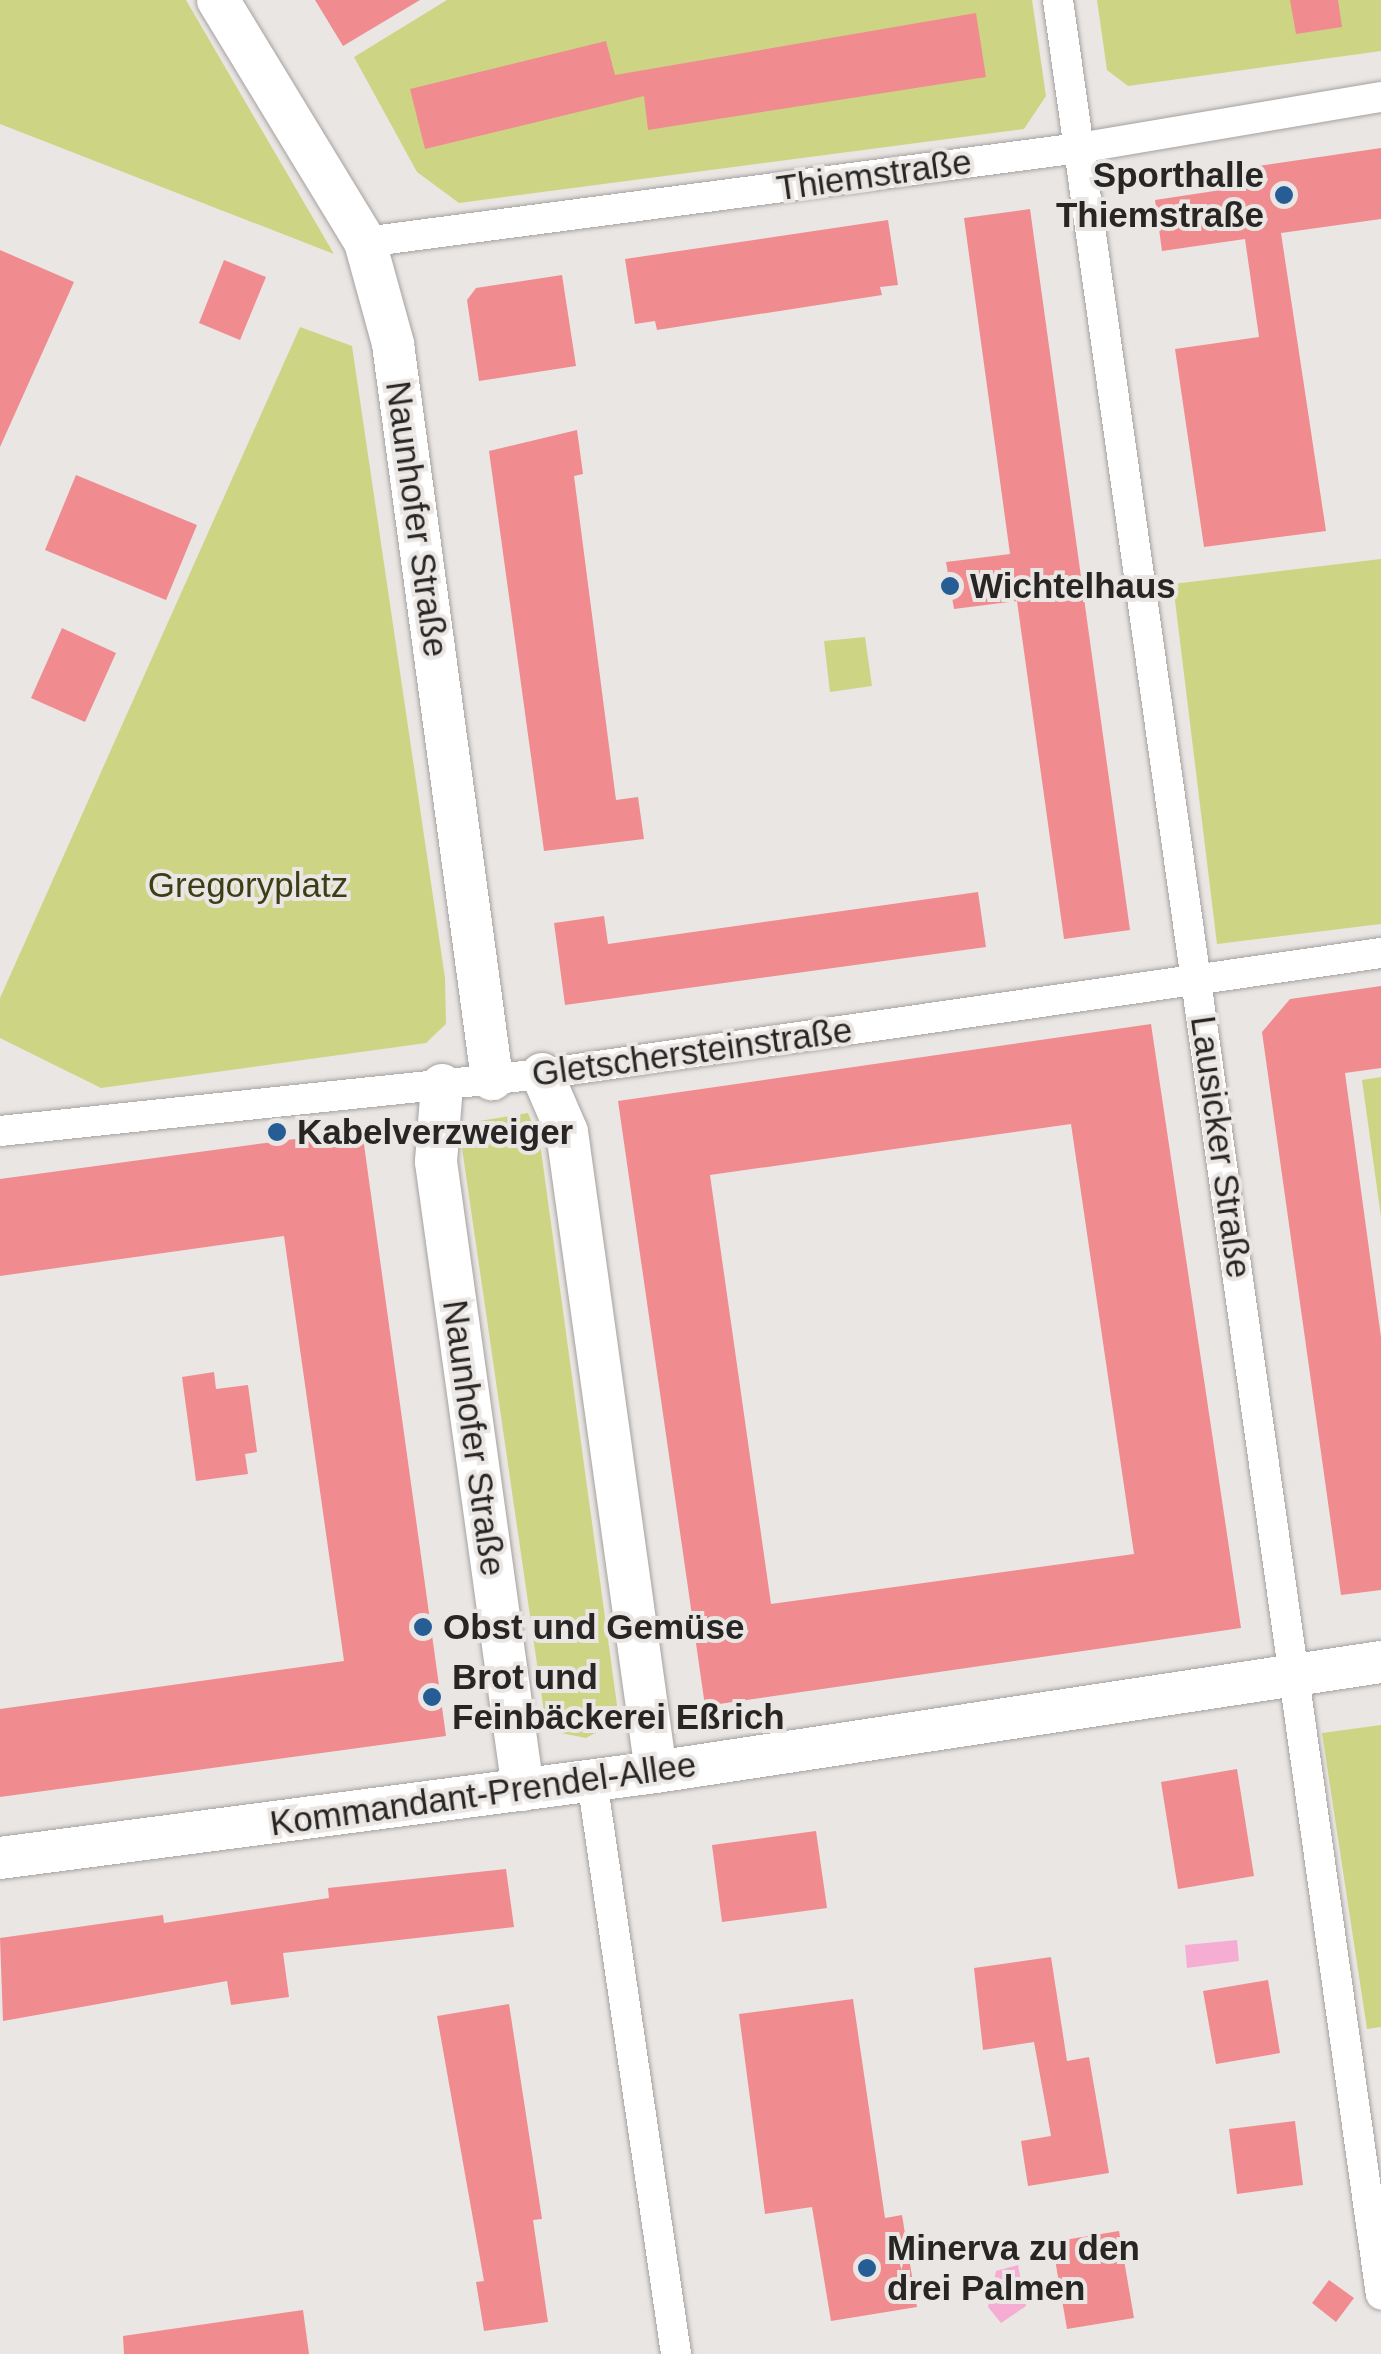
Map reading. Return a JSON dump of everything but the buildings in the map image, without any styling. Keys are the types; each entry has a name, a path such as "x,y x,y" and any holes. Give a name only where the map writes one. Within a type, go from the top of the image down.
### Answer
{"street":[{"name":"Naunhofer Straße","path":"218,0 365,242 393,344 492,1080"},
{"name":"Lausicker Straße","path":"1058,0 1381,2294"},
{"name":"Thiemstraße","path":"365,242 1080,148 1381,97"},
{"name":"Gletschersteinstraße","path":"0,1129 542,1074 1381,953"},
{"path":"542,1074 568,1132 656,1772"},
{"name":"Naunhofer Straße","path":"442,1085 436,1162 523,1790"},
{"name":"Kommandant-Prendel-Allee","path":"0,1858 656,1772 1381,1662"},
{"path":"592,1780 676,2354"}],"green space":[{"path":"0,0 186,0 334,254 0,124"},
{"path":"447,0 1032,0 1046,96 1024,129 459,203 417,172 354,57"},
{"path":"1097,0 1381,0 1381,51 1128,86 1107,70"},
{"name":"Gregoryplatz","path":"300,327 352,346 445,978 446,1024 426,1043 101,1088 0,1038 0,998"},
{"path":"1381,559 1381,924 1217,944 1173,584"},
{"path":"865,637 872,686 830,692 824,641"},
{"path":"1381,1077 1381,1217 1362,1080"},
{"path":"528,1113 540,1143 617,1705 610,1725 586,1738 561,1733 544,1712 462,1148 467,1123"},
{"path":"1381,1725 1381,2027 1367,2029 1322,1733"}],"shaded area":[{"path":"1237,1940 1239,1961 1187,1968 1185,1945"},
{"path":"1018,2265 1026,2306 1001,2323 988,2307 996,2271"}],"place":[{"name":"Sporthalle Thiemstraße","path":"1284,195"},
{"name":"Wichtelhaus","path":"950,586"},
{"name":"Kabelverzweiger","path":"277,1132"},
{"name":"Obst und Gemüse","path":"423,1627"},
{"name":"Brot und Feinbäckerei Eßrich","path":"432,1697"},
{"name":"Minerva zu den drei Palmen","path":"867,2268"}]}
